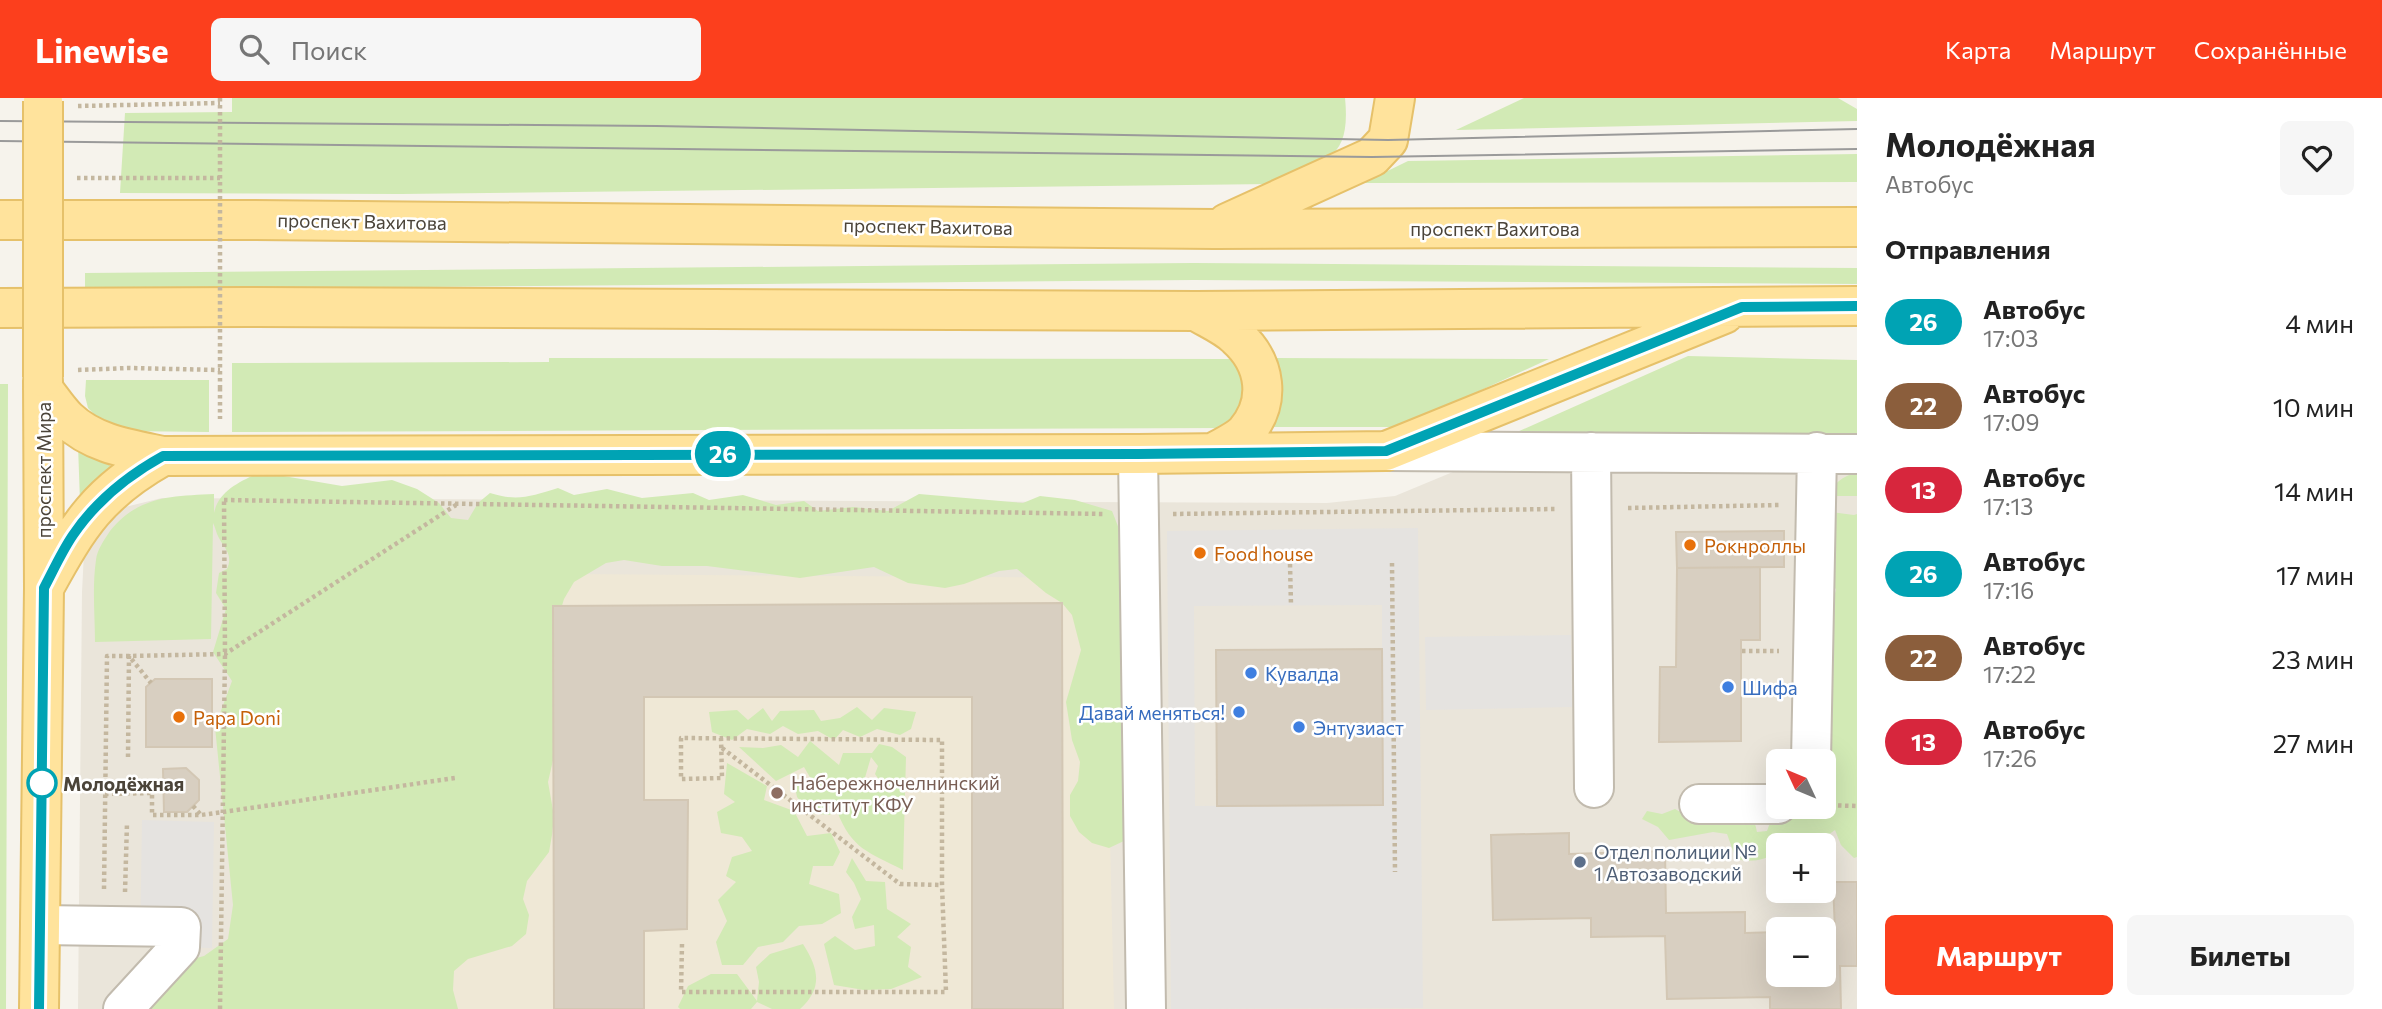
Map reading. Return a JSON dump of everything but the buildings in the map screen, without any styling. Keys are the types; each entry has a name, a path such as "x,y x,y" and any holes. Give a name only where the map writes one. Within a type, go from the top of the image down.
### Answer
{"main road":[{"path":"1215,229 1372,156 1388,140 1395,98"},
{"name":"проспект Мира","path":"39,1009 44,588 43,99"},
{"name":"проспект Вахитова","path":"0,220 1215,229 1857,227"},
{"path":"43,383 67,419 91,436 123,448 163,456 1386,451 1742,307"},
{"path":"0,308 1196,311 1855,308"},
{"path":"1196,311 1236,336 1255,357 1263,384 1258,413 1244,434 1213,453"},
{"path":"44,588 72,536 90,513 133,473 163,456"}],"street":[{"path":"1386,451 1857,454"},
{"path":"1591,452 1594,788"},
{"path":"1811,749 1817,452"},
{"path":"1138,454 1156,858 1146,1009"},
{"path":"1699,804 1766,804"},
{"path":"40,925 181,928 180,947 123,1009"}],"path":[{"path":"125,106 220,101 220,423"},
{"path":"121,179 220,178"},
{"path":"129,368 220,370"},
{"path":"220,1009 225,654 223,490"},
{"path":"224,500 1139,515 1816,504"},
{"path":"104,895 107,656 225,654 456,504"},
{"path":"1392,563 1395,872"},
{"path":"1290,564 1291,605"},
{"path":"129,656 151,683"},
{"path":"128,757 129,656"},
{"path":"681,944 681,992 946,992 942,885 942,740 722,738 681,738 681,779 722,778 722,738"},
{"path":"721,748 900,884 942,885"},
{"path":"105,794 152,793 152,815 201,815 455,778"},
{"path":"1836,805 1857,806"},
{"path":"193,806 201,815"},
{"path":"126,886 127,823"}],"shaded area":[{"path":"1857,364 1857,1009 78,1009 84,553 101,522 125,507 162,498 1327,503 1395,496 1513,447"},
{"path":"1418,528 1423,1008 1171,1009 1167,531","holes":["1382,605 1382,805 1195,806 1194,606"]},
{"name":"Набережночелнинский институт КФУ","path":"446,573 1104,578 1114,1009 444,1009"},
{"path":"1571,635 1572,707 1426,710 1425,637"},
{"path":"142,820 214,822 212,948 140,946"}],"green space":[{"path":"232,98 1345,98 1346,118 1344,134 1332,154 1323,162 1280,184 401,194 120,193 125,113 232,112"},
{"path":"1524,98 1838,98 1857,109 1857,121 1456,130"},
{"path":"1857,154 1857,182 1363,183 1408,161"},
{"path":"1193,263 1857,268 1857,284 1194,280 85,290 85,273"},
{"path":"1688,356 1857,360 1857,444 1508,436"},
{"path":"549,358 1232,359 1245,377 1246,386 1238,410 1225,428 232,432 232,363 549,362"},
{"path":"1275,358 1549,359 1401,427 1270,427"},
{"path":"86,380 209,380 209,432 122,431 102,422 88,408 85,396"},
{"path":"0,384 8,384 6,1009 0,1009"},
{"path":"78,445 96,459 117,469 80,502"},
{"path":"260,472 342,486 392,480 417,489 439,503 451,518 468,520 478,503 490,493 517,497 558,488 574,495 607,489 642,498 693,493 709,500 743,495 776,505 804,501 818,511 853,507 888,511 919,494 1023,503 1040,496 1075,500 1112,511 1121,534 1126,840 1109,848 1092,843 1079,832 1070,816 1070,795 1078,781 1080,762 1072,740 1066,702 1081,650 1072,615 1062,603 1017,569 999,571 945,588 908,583 874,567 800,578 707,566 662,566 624,560 606,563 574,582 564,599 557,622 560,730 548,782 554,816 549,852 527,881 523,899 529,915 526,934 512,946 468,959 454,971 453,990 458,1009 142,1009 174,964 204,956 228,939 233,905 215,727 232,681 213,652 226,609 216,593 219,573 227,569 229,559 213,523 211,639 95,642 94,591 97,556 110,531 121,519 144,504 170,497 214,494 214,513 225,493"},
{"path":"1857,472 1857,496 1827,496 1839,481"},
{"path":"1823,511 1857,514 1857,857 1854,858 1841,845 1835,830 1831,833 1766,833 1766,858 1752,861 1736,859 1727,834 1713,832 1669,840 1658,827 1642,819 1647,811 1662,814 1675,809 1686,815 1753,815 1757,832 1767,831 1773,819 1836,819 1836,749 1822,749 1821,711 1833,697 1827,678 1818,618 1834,598 1836,589 1829,582"},
{"path":"857,707 872,720 884,708 916,712 911,729 900,735 877,729 860,737 843,730 834,740 818,731 798,734 783,726 770,734 747,729 732,740 712,732 709,712 737,710 748,720 763,708 772,721 780,711 814,710 821,721 840,718"},
{"path":"810,741 839,765 843,753 872,753 879,744 892,747 906,757 903,870 871,854 856,842 837,811 829,815 810,813 797,797 795,787 811,779 804,767 776,781 739,747 763,748 781,745 798,757","holes":["871,757 878,766 875,774 882,784 874,790 864,781"]},
{"path":"727,763 767,786 764,800 794,811 807,836 831,833 840,852 833,866 813,866 809,884 839,894 841,913 822,924 799,926 783,942 758,947 743,965 722,965 716,942 727,921 718,900 736,882 726,876 732,857 752,851 742,837 721,833 717,812 735,802 724,794"},
{"path":"852,858 866,881 885,882 887,909 911,924 897,937 911,947 908,967 922,977 891,989 864,990 834,985 824,944 835,936 855,950 875,946 874,925 855,929 852,917 861,899 846,872"},
{"path":"803,944 813,962 816,978 812,993 800,1009 772,1009 757,1002 751,1009 678,1007 688,986 711,974 737,974 757,1001 759,982 756,967 770,954"}],"tram line":[{"path":"0,121 656,126 1388,140 1857,129"},
{"path":"0,141 1372,157 1857,149"}],"bus line":[{"name":"26","path":"39,1009 44,588 72,536 90,513 133,473 163,456 1386,451 1742,307 1857,306"}],"place":[{"name":"Рокнроллы","path":"1690,545"},
{"name":"Food house","path":"1200,553"},
{"name":"Кувалда","path":"1251,673"},
{"name":"Шифа","path":"1728,687"},
{"name":"Давай меняться!","path":"1239,712"},
{"name":"Papa Doni","path":"179,717"},
{"name":"Энтузиаст","path":"1299,727"},
{"name":"Молодёжная","path":"42,783"},
{"name":"Набережночелнинский институт КФУ","path":"777,793"},
{"name":"Отдел полиции № 1 Автозаводский","path":"1580,862"}]}
